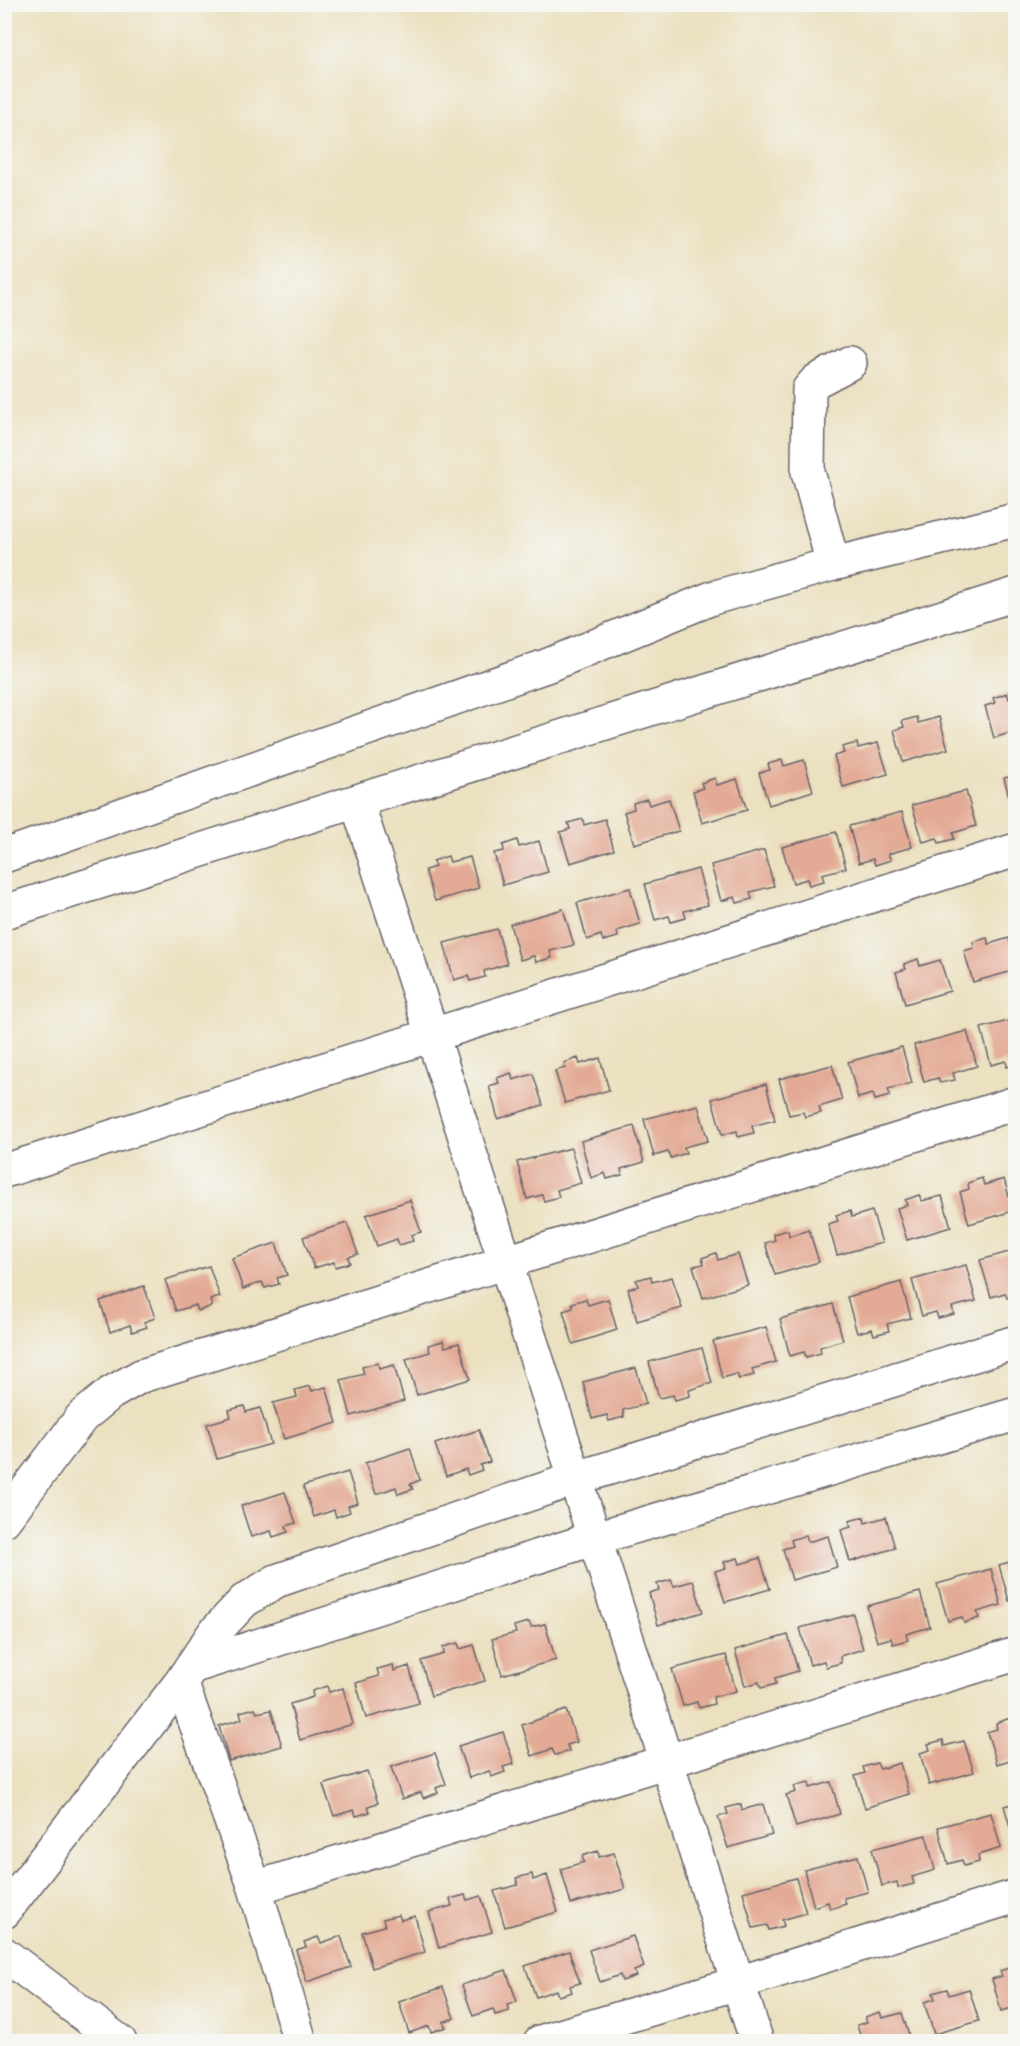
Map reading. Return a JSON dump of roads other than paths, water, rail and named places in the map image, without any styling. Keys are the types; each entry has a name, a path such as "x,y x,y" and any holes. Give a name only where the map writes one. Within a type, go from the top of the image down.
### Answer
{"street":[{"path":"833,564 808,472 809,389 816,381 850,363"},
{"path":"4,856 546,666 712,598 833,564 1016,520"},
{"path":"4,912 1016,594"},
{"path":"357,801 435,1036 757,2042"},
{"path":"4,1171 1016,850"},
{"path":"4,1520 82,1417 111,1393 141,1377 171,1365 508,1264 1016,1103"},
{"path":"4,1912 186,1674 214,1633 244,1601 276,1581 314,1565 577,1478 1016,1342"},
{"path":"186,1674 596,1539 1016,1414"},
{"path":"255,1888 1016,1654"},
{"path":"186,1674 255,1888 300,2042"},
{"path":"540,2042 1016,1896"},
{"path":"4,1954 120,2042"}]}
